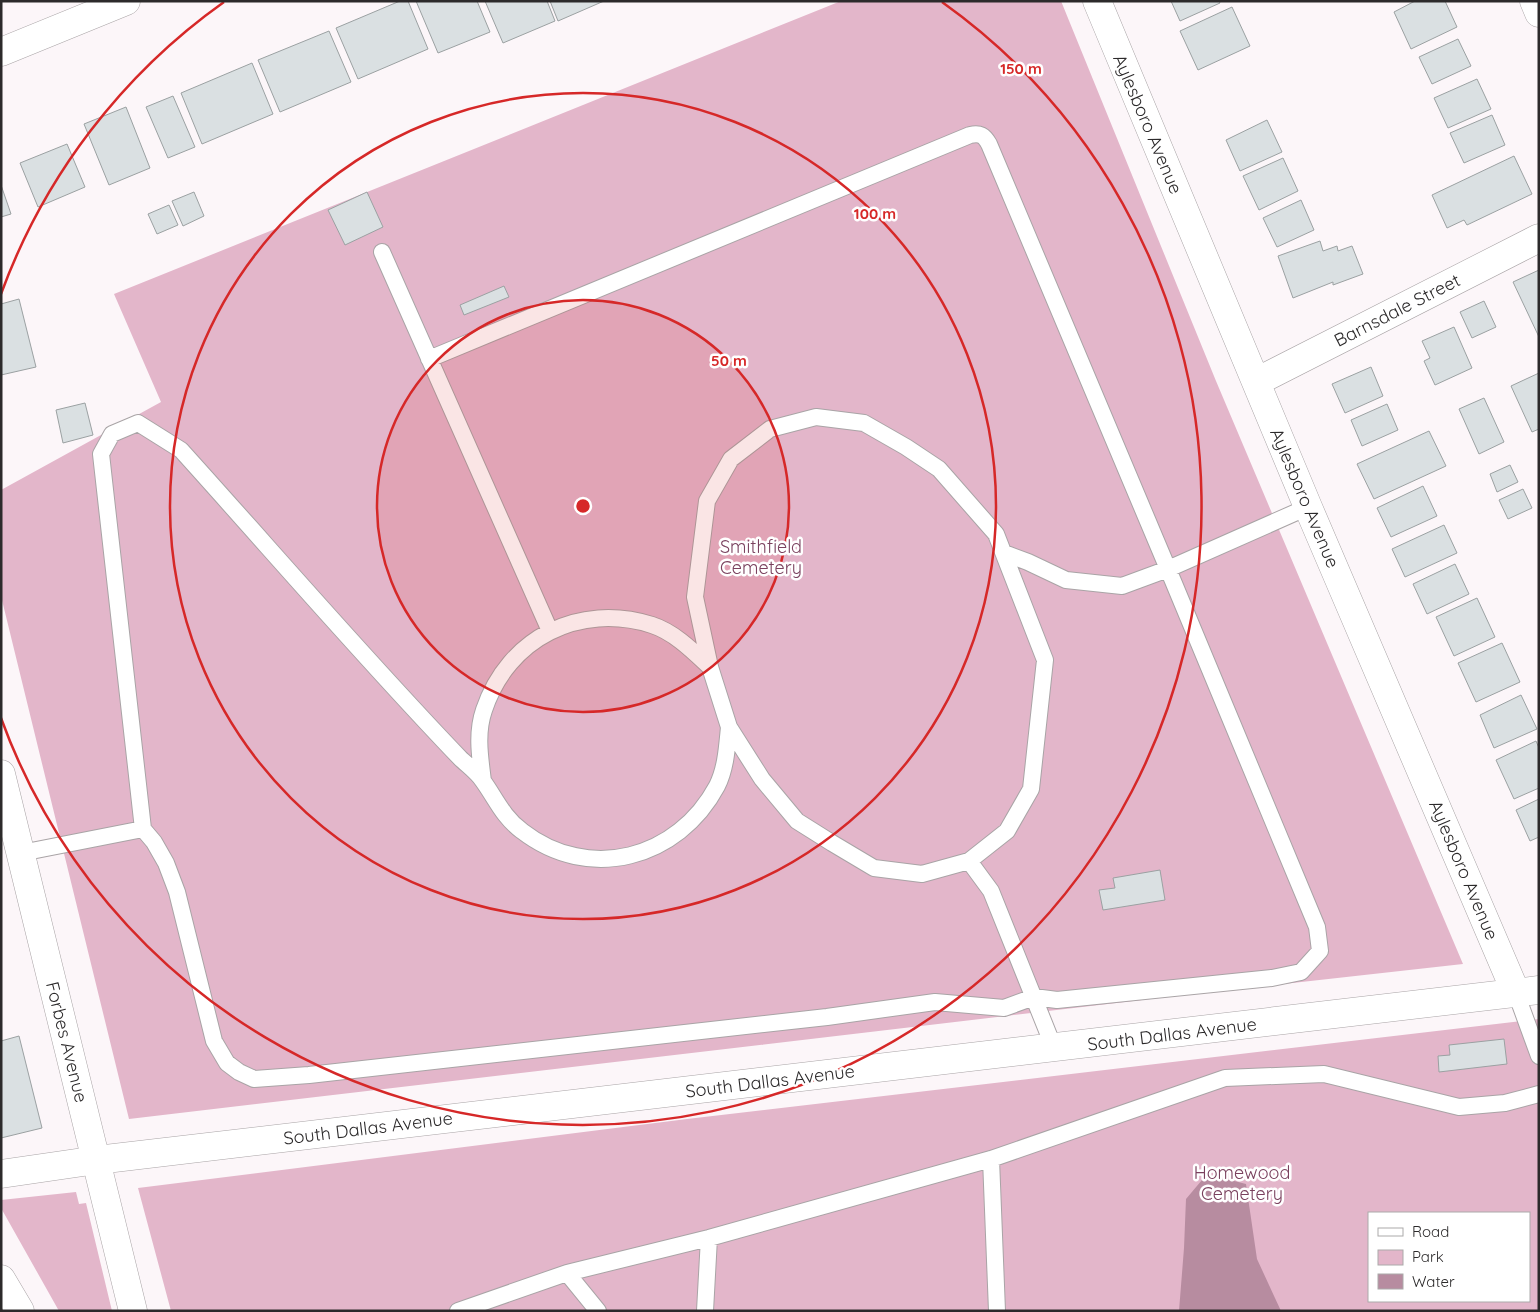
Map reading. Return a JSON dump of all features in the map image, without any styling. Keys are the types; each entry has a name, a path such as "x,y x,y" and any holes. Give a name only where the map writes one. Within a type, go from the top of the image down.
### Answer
{"street":[{"path":"1,52 126,1"},
{"name":"Aylesboro Avenue","path":"1097,1 1308,506 1528,992"},
{"path":"1534,1 1539,13"},
{"name":"Barnsdale Street","path":"1256,382 1539,238"},
{"name":"Forbes Avenue","path":"1,774 133,1311"},
{"name":"South Dallas Avenue","path":"1,1174 96,1160 1528,992"},
{"path":"1,1279 20,1311"}],"lane":[{"path":"429,359 970,135 978,134 985,136 990,144 1317,928 1320,951 1301,972 1272,978 1058,1000 1034,997 1004,1008 979,1004 936,1002 818,1018 309,1075 254,1079 239,1072 227,1063 214,1041 176,892 166,863 154,842 143,830 101,454 112,434 138,423 181,450 405,701 483,781 501,810 521,831 546,846 573,856 602,859 631,856 666,841 682,830 703,809 718,784 726,756 729,727"},
{"path":"382,252 550,631"},
{"path":"816,416 864,423 906,447 939,469 996,534 1004,553 1045,660 1031,789 1007,832 969,861 922,874 874,868 797,821 762,779 729,727 710,667 695,597 707,501 731,459 770,429 816,416"},
{"path":"1004,553 1066,580 1122,586 1168,569 1308,506"},
{"path":"483,781 478,746 483,711 494,686 498,678 520,651 550,631 583,619 618,618 653,625 684,642 710,667"},
{"path":"21,853 143,830"},
{"path":"969,861 991,891 1054,1048"},
{"path":"1528,992 1539,1055"},
{"path":"458,1311 567,1273 709,1238 991,1159 1225,1078 1324,1074 1459,1107 1505,1103 1539,1094"},
{"path":"991,1159 997,1311"},
{"path":"704,1311 709,1238"},
{"path":"567,1273 598,1311"}],"green space":[{"name":"Smithfield Cemetery","path":"841,1 1061,1 1216,381 1463,964 129,1119 1,596 1,490 161,402 114,294"},
{"name":"Homewood Cemetery","path":"1539,1019 1539,1311 171,1311 138,1188 687,1119"},
{"path":"76,1192 79,1204 86,1203 112,1311 59,1311 1,1208 1,1200"}],"water":[{"path":"1207,1174 1246,1184 1257,1259 1281,1311 1179,1311 1186,1199"}],"building":[{"path":"400,1 408,1 428,49 358,79 336,28"},
{"path":"416,1 477,1 490,32 438,53"},
{"path":"485,1 547,1 555,21 503,43"},
{"path":"550,1 604,1 558,21"},
{"path":"1171,1 1219,1 1220,3 1180,21"},
{"path":"1415,1 1445,1 1457,27 1411,49 1394,12"},
{"path":"1232,7 1250,46 1198,70 1180,31"},
{"path":"329,31 351,82 280,112 258,60"},
{"path":"1458,39 1471,66 1432,84 1419,57"},
{"path":"252,63 273,114 202,144 181,93"},
{"path":"1477,79 1491,109 1448,128 1434,98"},
{"path":"173,96 195,147 168,158 146,107"},
{"path":"126,107 150,168 109,185 84,124"},
{"path":"1492,115 1505,145 1464,163 1450,133"},
{"path":"1267,120 1282,152 1240,171 1226,140"},
{"path":"67,144 85,187 38,207 20,163"},
{"path":"1514,156 1532,194 1467,225 1464,220 1447,228 1432,195"},
{"path":"1283,158 1298,191 1259,210 1243,176"},
{"path":"1,185 11,214 1,217"},
{"path":"194,192 204,216 183,226 172,201"},
{"path":"367,192 383,227 345,245 328,210"},
{"path":"1301,200 1314,230 1277,247 1263,218"},
{"path":"169,205 178,225 157,234 148,214"},
{"path":"1320,241 1323,251 1337,246 1338,251 1352,246 1363,274 1333,285 1333,282 1293,298 1278,256"},
{"path":"1539,270 1539,337 1513,282"},
{"path":"504,286 509,297 464,315 460,305"},
{"path":"19,299 36,367 1,375 1,304"},
{"path":"1484,301 1496,327 1472,338 1460,312"},
{"path":"1454,327 1472,368 1435,385 1424,361 1430,358 1422,341"},
{"path":"1371,367 1383,396 1345,413 1332,384"},
{"path":"1539,373 1539,429 1532,432 1511,386"},
{"path":"1484,398 1504,442 1479,454 1459,409"},
{"path":"85,403 93,435 63,443 56,410"},
{"path":"1387,404 1398,430 1362,446 1351,420"},
{"path":"1429,431 1446,466 1374,499 1357,464"},
{"path":"1510,465 1518,482 1497,492 1490,474"},
{"path":"1423,486 1437,516 1391,537 1377,508"},
{"path":"1523,489 1532,508 1508,519 1499,500"},
{"path":"1444,525 1457,553 1405,577 1392,549"},
{"path":"1455,564 1469,594 1427,614 1413,584"},
{"path":"1477,598 1495,637 1454,656 1436,617"},
{"path":"1502,643 1520,682 1476,702 1458,663"},
{"path":"1521,695 1537,729 1494,748 1480,715"},
{"path":"1536,741 1539,748 1539,788 1514,799 1496,760"},
{"path":"1539,799 1539,837 1530,841 1516,810"},
{"path":"1160,870 1165,900 1103,910 1099,890 1115,888 1113,878"},
{"path":"19,1036 42,1128 1,1138 1,1041"},
{"path":"1504,1039 1507,1064 1439,1072 1438,1056 1450,1055 1449,1045"}]}
